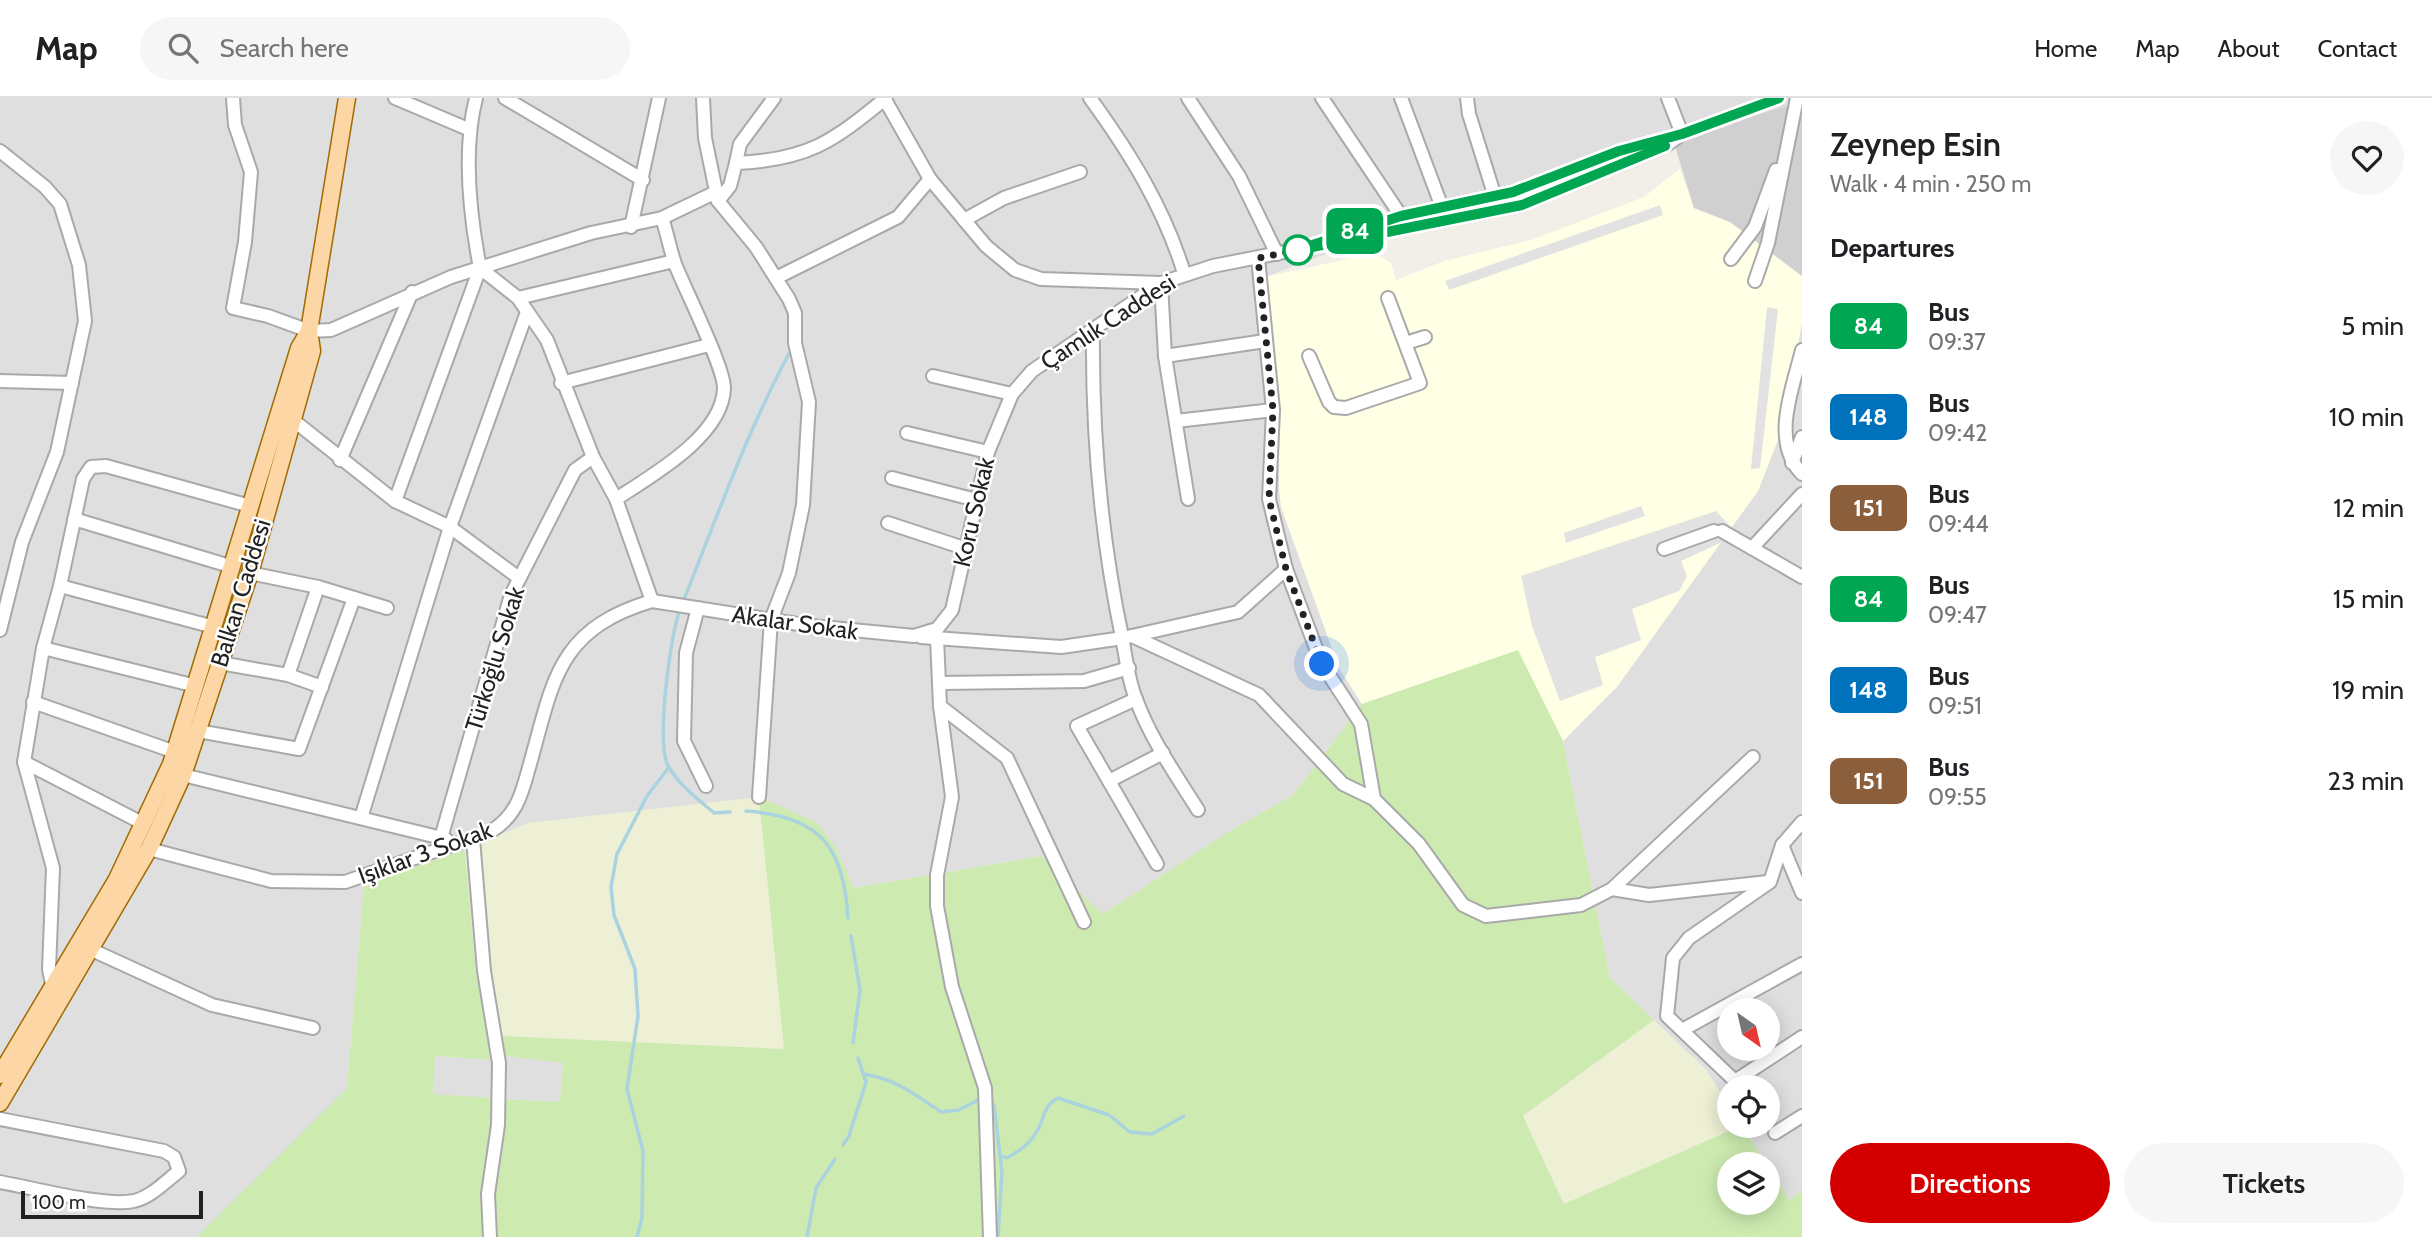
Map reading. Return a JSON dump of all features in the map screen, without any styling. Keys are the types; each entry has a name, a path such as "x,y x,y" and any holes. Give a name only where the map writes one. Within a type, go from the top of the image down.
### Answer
{"main road":[{"name":"Balkan Caddesi","path":"0,1075 183,775 250,573 312,351 309,331 347,98"},
{"name":"Balkan Caddesi","path":"0,1103 92,950 141,847 144,824 175,752 299,348 309,331"},
{"path":"233,567 250,573"}],"street":[{"path":"233,98 235,125 251,172 245,242 233,308 309,331 331,330 412,292 480,268 592,233 631,227 662,218 714,193 776,278 795,313 795,343 809,402 803,505 789,573 771,620 759,797"},
{"path":"395,98 468,130"},
{"path":"395,500 480,268 473,233 468,130 476,98"},
{"path":"505,98 643,180"},
{"path":"631,227 659,98"},
{"path":"703,98 705,138 718,201"},
{"path":"718,201 730,186 740,144 774,98"},
{"path":"736,163 775,162 799,155 832,139 885,98 930,179 986,246 1015,270 1041,279 1161,283 1165,356 1188,499"},
{"path":"1090,98 1128,150 1161,212 1184,273"},
{"path":"1188,98 1239,176 1277,254"},
{"path":"1322,98 1401,216"},
{"path":"1401,98 1443,209"},
{"path":"1467,98 1469,114 1495,197"},
{"path":"1668,98 1682,134"},
{"name":"Çamlık Caddesi","path":"1297,250 1401,216 1495,197 1619,151 1682,134 1779,98"},
{"path":"1731,259 1755,227 1800,98"},
{"name":"Çamlık Caddesi","path":"1012,394 1032,371 1161,283 1184,273 1522,205 1665,146 1682,134"},
{"path":"1755,281 1768,243 1786,144"},
{"path":"0,151 52,194 60,204 79,265 85,321 58,453 22,542 0,630"},
{"path":"964,220 1004,198 1080,172"},
{"path":"776,278 898,217 930,179"},
{"path":"616,499 661,470 702,435 716,414 724,387 674,261 662,218"},
{"path":"1258,258 1273,410 1269,499 1286,569 1322,664 1361,724 1374,799"},
{"path":"518,298 674,261"},
{"path":"480,268 518,298 547,340 561,383 593,457 616,499 652,601"},
{"path":"340,460 412,292"},
{"path":"1309,356 1329,402 1334,407 1346,408 1420,383 1388,298"},
{"path":"361,818 450,527 527,312"},
{"path":"1093,331 1093,389 1109,576 1127,637 1129,668 1136,699 1163,753 1198,810"},
{"path":"1406,343 1425,337"},
{"path":"1165,356 1265,341"},
{"path":"561,383 709,345"},
{"path":"1802,349 1784,425 1792,464 1802,474"},
{"path":"933,376 1012,394"},
{"path":"0,381 72,383"},
{"name":"Koru Sokak","path":"937,633 952,610 988,452 1012,394"},
{"path":"1176,421 1273,410"},
{"path":"293,419 340,460 395,500 450,527 519,578"},
{"path":"907,433 988,452"},
{"path":"1792,464 1802,437"},
{"name":"Türkoğlu Sokak","path":"441,838 511,595 575,470 593,457"},
{"path":"53,989 49,969 53,868 24,762 43,648 60,586 83,479 91,467 98,465 250,506"},
{"path":"892,478 976,500"},
{"path":"1752,548 1802,494"},
{"path":"74,519 233,567"},
{"path":"888,523 964,548"},
{"path":"1664,549 1718,531 1802,577"},
{"name":"Akalar Sokak","path":"652,601 771,620 914,636 937,633 1062,647 1127,637 1238,612 1286,569"},
{"path":"250,573 317,587 387,608"},
{"path":"60,586 214,627"},
{"path":"288,675 317,587"},
{"path":"198,731 299,750 354,598"},
{"name":"Işıklar 3 Sokak","path":"141,847 245,876 296,884 359,879 467,841 502,825 517,806 552,689 568,652 609,619 628,608 652,601"},
{"path":"696,608 686,653 684,741 706,786"},
{"path":"937,633 940,706 952,797 937,875 937,906 951,987 985,1088 990,1237"},
{"path":"1127,637 1259,695 1343,784 1374,799 1419,844 1463,905 1486,916 1581,905 1612,889 1753,757"},
{"path":"43,648 196,686"},
{"path":"220,663 288,675 322,687"},
{"path":"939,683 1084,681 1129,668"},
{"path":"1136,699 1077,726 1157,864"},
{"path":"33,702 175,752"},
{"path":"940,706 1007,758 1084,922"},
{"path":"1109,781 1163,753"},
{"path":"24,762 144,824"},
{"path":"183,775 441,838 467,841 499,1063 498,1125 488,1194 490,1237"},
{"path":"1802,822 1782,845 1770,882 1689,937 1673,958 1667,1016 1735,1081 1802,1037"},
{"path":"1782,845 1802,894"},
{"path":"1612,889 1649,895 1770,882"},
{"path":"92,950 212,1005 313,1028"},
{"path":"1684,1030 1802,964"},
{"path":"1780,1130 1802,1116"},
{"path":"0,1119 164,1151 174,1157 179,1171 152,1194 134,1201 114,1202 0,1182"}],"shaded area":[{"path":"0,98 1802,98 1802,103 1443,210 1265,277 1280,404 1281,507 1339,668 1362,704 1293,795 1228,832 1103,914 1040,856 854,888 835,846 528,823 445,859 364,884 347,1088 202,1237 0,1237"},
{"path":"1801,102 1802,276 1730,222 1694,208 1673,140"},
{"path":"1680,169 1694,208 1730,222 1802,276 1802,322 1784,425 1758,491 1617,687 1563,741 1518,650 1362,704 1339,668 1281,507 1280,404 1265,277 1375,253 1391,263 1396,280 1444,261 1531,240 1644,197"},
{"path":"1660,205 1663,215 1449,290 1445,281"},
{"path":"1767,307 1778,309 1760,468 1751,469"},
{"path":"1802,322 1802,1189 1790,1201 1780,1185 1780,1152 1759,1152 1750,1138 1780,1138 1780,1075 1717,1075 1717,1087 1706,1070 1610,978 1563,741 1617,686 1784,425"},
{"path":"1641,506 1645,516 1566,543 1564,533"},
{"path":"1716,511 1732,528 1722,542 1681,561 1687,576 1679,591 1632,609 1641,640 1595,657 1603,685 1560,701 1532,626 1521,576"},
{"path":"759,797 784,1049 502,1036 486,969 477,845 528,823"},
{"path":"1654,1020 1706,1070 1717,1087 1717,1136 1565,1205 1523,1116"},
{"path":"434,1056 494,1060 492,1098 433,1095"},
{"path":"506,1056 563,1062 560,1102 503,1099"}],"green space":[{"path":"1518,650 1563,741 1610,978 1654,1020 1523,1116 1564,1204 1717,1136 1750,1138 1759,1152 1717,1152 1717,1215 1780,1215 1780,1185 1790,1201 1802,1189 1802,1237 496,1237 494,1194 505,1122 503,1099 560,1102 563,1063 506,1056 502,1036 784,1049 759,797 816,822 835,846 854,888 1041,856 1103,914 1228,832 1293,795 1362,704"},
{"path":"465,850 476,973 494,1060 435,1056 433,1094 492,1098 492,1122 481,1192 483,1237 197,1237 347,1088 364,884"}],"waterway":[{"path":"683,602 746,443 791,350"},
{"path":"680,609 672,642 664,713 663,735 668,766 683,786 714,813 730,812"},
{"path":"637,1237 642,1218 643,1151 627,1089 638,1016 635,969 614,915 611,887 617,854 647,796 669,767"},
{"path":"746,811 792,820 823,839 841,872 848,918"},
{"path":"851,936 860,990 853,1043"},
{"path":"843,1145 849,1136 866,1082 858,1058"},
{"path":"863,1074 895,1083 941,1112 959,1110 980,1099"},
{"path":"1002,1156 1007,1158 1028,1143 1037,1131 1047,1108 1058,1098 1109,1115 1130,1132 1152,1134 1184,1116"},
{"path":"994,1105 1002,1172 998,1237"},
{"path":"807,1237 816,1188 835,1159"}],"bus line":[{"name":"84","path":"1665,146 1522,205 1297,250 1382,221 1513,192 1619,151 1682,134 1779,98"}],"route":[{"path":"1298,250 1258,258 1273,410 1269,499 1286,569 1322,664"}]}
